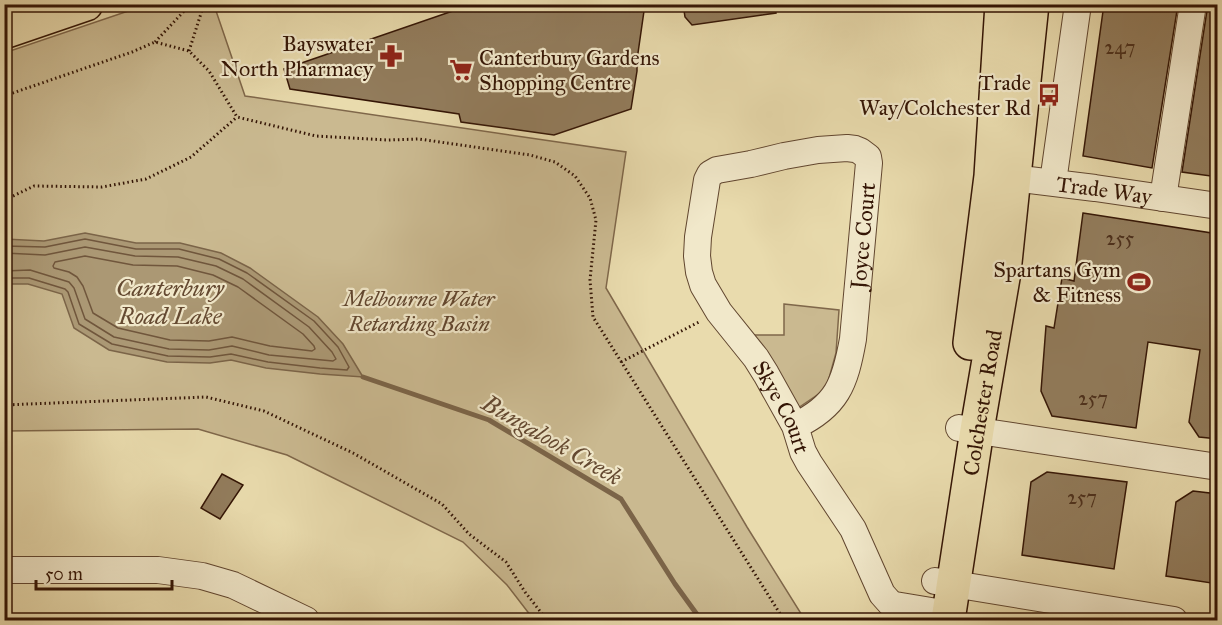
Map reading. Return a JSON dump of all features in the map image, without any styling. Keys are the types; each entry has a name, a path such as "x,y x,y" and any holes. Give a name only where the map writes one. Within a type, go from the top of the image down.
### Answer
{"main road":[{"path":"4,32 86,4"},
{"name":"Colchester Road","path":"941,605 968,429 1004,272 1002,4"},
{"name":"Colchester Road","path":"1003,177 1032,4"}],"street":[{"path":"1053,182 1078,4"},
{"path":"1163,198 1192,4"},
{"name":"Joyce Court","path":"735,167 818,150 857,153 853,339 846,376 832,400 810,419 795,426"},
{"name":"Skye Court","path":"735,167 717,170 710,174 707,180 697,256 703,285 719,312 766,374 795,426 803,452 853,529 877,585 886,600 895,605 941,605"},
{"name":"Trade Way","path":"1003,177 1218,206"},
{"path":"968,429 1218,467"},
{"path":"4,570 158,570 202,576 233,585 306,621"},
{"path":"941,605 1174,621"}],"path":[{"path":"4,96 155,42 187,8 195,4"},
{"path":"189,51 204,4"},
{"path":"155,42 189,51 209,71 237,117 316,136 388,140 419,139 530,156 555,162 575,176 590,198 596,220 590,280 593,317 784,621"},
{"path":"9,198 34,186 102,187 146,179 191,157 237,117"},
{"path":"621,362 719,312"},
{"path":"4,405 206,397 264,411 353,453 442,504 469,534 506,561 525,592 547,621"}],"green space":[{"name":"Melbourne Water Retarding Basin","path":"146,5 214,5 245,96 626,152 606,288 747,527 805,620 534,620 507,585 463,542 287,455 198,429 5,431 4,53"},
{"path":"784,304 839,310 836,353 826,389 798,408 753,335 784,335"}],"water":[{"name":"Canterbury Road Lake","path":"85,233 136,243 180,243 221,253 250,268 318,317 343,344 363,377 266,368 231,360 210,363 167,362 109,350 74,328 62,294 28,284 5,284 5,239 44,241"}],"building":[{"name":"Canterbury Gardens Shopping Centre","path":"473,4 645,4 631,109 554,135 461,122 459,114 290,89 284,69"},
{"path":"683,4 775,4 776,13 692,25 685,17"},
{"path":"1104,4 1178,4 1152,168 1083,156"},
{"path":"1208,4 1218,4 1218,177 1182,172"},
{"name":"Spartans Gym & Fitness","path":"1083,213 1218,234 1218,439 1199,437 1189,422 1200,350 1148,342 1136,428 1052,416 1041,391 1046,326 1054,328 1062,278 1074,281"},
{"path":"1047,472 1127,482 1114,569 1022,555 1031,482"},
{"path":"222,474 243,485 220,519 201,508"},
{"path":"1193,491 1218,494 1218,584 1166,576 1176,502"}],"waterway":[{"name":"Bungalook Creek","path":"363,377 489,420 621,499 675,584 701,620"}],"place":[{"name":"Bayswater North Pharmacy","path":"391,56"},
{"name":"Canterbury Gardens Shopping Centre","path":"461,70"},
{"name":"Trade Way/Colchester Rd","path":"1049,95"},
{"name":"Spartans Gym & Fitness","path":"1139,282"}]}
